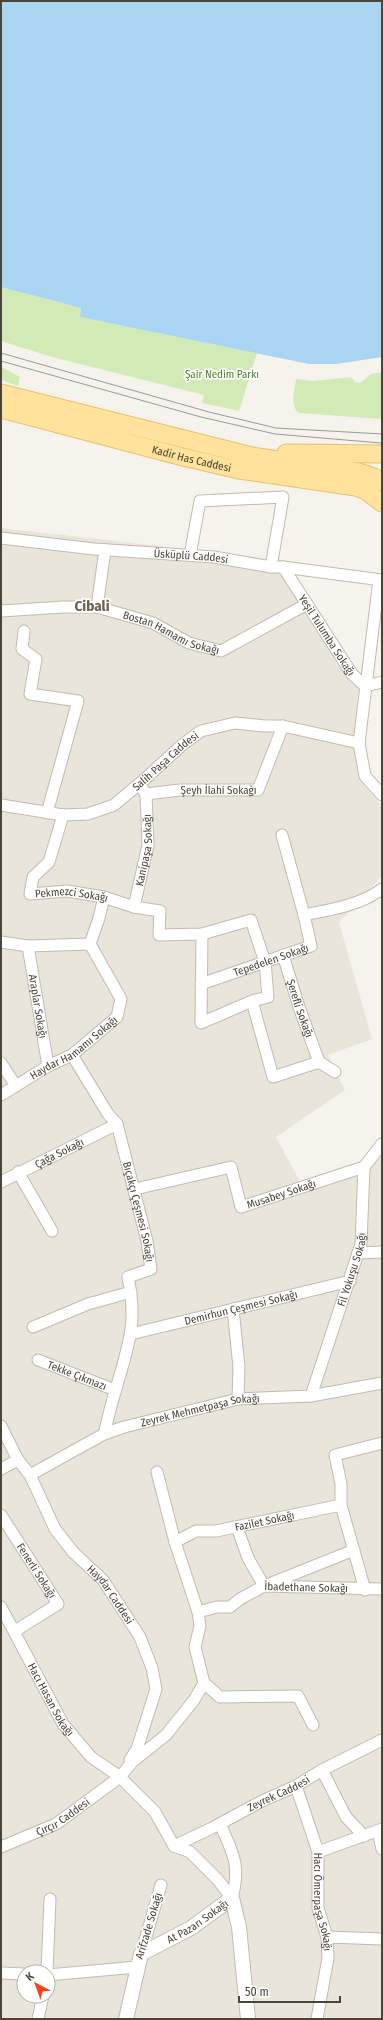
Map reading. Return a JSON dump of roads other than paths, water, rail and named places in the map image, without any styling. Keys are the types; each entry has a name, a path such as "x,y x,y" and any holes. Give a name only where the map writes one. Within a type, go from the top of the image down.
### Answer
{"main road":[{"name":"Kadir Has Caddesi","path":"1,393 252,456 359,472 374,477 382,482"},
{"name":"Kadir Has Caddesi","path":"1,409 183,458 239,470 356,487 366,491 382,503"},
{"path":"252,456 303,452 382,454"}],"street":[{"path":"190,555 200,501 283,497 271,567"},
{"name":"Üsküplü Caddesi","path":"1,538 105,550 214,557 271,567 283,566 381,580"},
{"path":"97,607 105,550"},
{"name":"Yeşil Tulumba Sokağı","path":"283,566 352,674 365,686"},
{"path":"381,580 365,686 359,743 365,776 382,795"},
{"name":"Bostan Hamamı Sokağı","path":"1,611 63,607 97,607 153,623 189,643 221,651 307,604"},
{"path":"24,631 22,649 36,659 30,694 78,701 47,813"},
{"path":"365,686 382,682"},
{"name":"Salih Paşa Caddesi","path":"1,806 63,815 88,814 114,805 177,749 201,731 234,723 283,726 359,743"},
{"name":"Şeyh İlahi Sokağı","path":"146,794 180,790 258,790 283,726"},
{"path":"139,784 146,794"},
{"name":"Kanipaşa Sokağı","path":"134,907 148,845 146,794"},
{"name":"Pekmezci Sokağı","path":"63,815 50,862 33,876 30,894 67,891 104,897 99,918 90,944"},
{"name":"Tepedelen Sokağı","path":"201,984 311,946 282,835"},
{"path":"304,915 327,910 373,896 382,889"},
{"path":"104,897 134,907 160,911 159,935 202,934 251,920 265,962 268,997 252,1001 201,1023 202,934"},
{"path":"1,942 28,946 90,944"},
{"name":"Haydar Hamamı Sokağı","path":"1,1095 48,1066 72,1055 117,1017 121,999 90,944"},
{"name":"Araplar Sokağı","path":"28,946 48,1066"},
{"name":"Şerefli Sokağı","path":"283,955 299,1007 319,1062"},
{"path":"252,1001 273,1077 319,1062 335,1072"},
{"name":"Bıçakçı Çeşmesi Sokağı","path":"72,1055 108,1114 117,1124 147,1241 151,1269 128,1278 133,1312 131,1334 126,1358 104,1434"},
{"path":"1,1063 16,1086"},
{"name":"Çağa Sokağı","path":"1,1182 18,1172 117,1124"},
{"path":"364,1167 382,1144"},
{"name":"Musabey Sokağı","path":"134,1189 231,1167 241,1207 364,1167"},
{"name":"Fil Yokuşu Sokağı","path":"311,1396 361,1244 364,1167"},
{"path":"18,1172 52,1231"},
{"path":"358,1253 382,1252"},
{"name":"Demirhun Çeşmesi Sokağı","path":"131,1334 350,1280"},
{"path":"33,1327 88,1304 131,1292"},
{"path":"233,1308 239,1367 238,1399"},
{"name":"Tekke Çıkmazı","path":"38,1360 116,1390"},
{"name":"Zeyrek Mehmetpaşa Sokağı","path":"30,1475 104,1434 124,1427 238,1399 311,1396 382,1383"},
{"name":"Haydar Caddesi","path":"1,1426 18,1460 30,1475 55,1529 73,1552 103,1580 140,1637 152,1668 156,1689 137,1748 120,1778"},
{"path":"365,1590 341,1505 341,1484 335,1455 382,1443"},
{"path":"1,1469 18,1460"},
{"path":"157,1472 175,1542 198,1612 200,1626 195,1647 204,1683 220,1697 298,1696 313,1725"},
{"name":"Fazilet Sokağı","path":"175,1542 196,1531 216,1531 341,1505"},
{"name":"Fenerli Sokağı","path":"1,1515 58,1604 15,1631"},
{"path":"237,1527 248,1558 264,1586 354,1550"},
{"name":"İbadethane Sokağı","path":"198,1612 217,1607 230,1607 240,1599 264,1586 365,1590 382,1589"},
{"name":"Hacı Hasan Sokağı","path":"1,1607 63,1724 91,1757 120,1778"},
{"path":"174,1846 156,1812 120,1778 132,1762 166,1735 194,1700 204,1683"},
{"name":"Zeyrek Caddesi","path":"174,1846 220,1824 262,1801 296,1786 322,1770 382,1740"},
{"path":"322,1770 346,1817 364,1836"},
{"name":"Çırçır Caddesi","path":"1,1847 56,1824 120,1778"},
{"name":"Hacı Ömerpaşa Sokağı","path":"296,1786 318,1852 318,1908 327,1937 328,1958 317,2019"},
{"path":"220,1824 235,1861 237,1870 237,1880 232,1898 239,1927 248,2019"},
{"path":"318,1852 380,1830 382,1849"},
{"name":"At Pazarı Sokağı","path":"139,1960 191,1928 232,1898 218,1880 190,1852 174,1846"},
{"name":"Arifzade Sokağı","path":"139,1960 161,1885"},
{"path":"48,1964 50,1899"},
{"path":"327,1937 382,1939"},
{"path":"56,1972 139,1960 126,2019"},
{"path":"1,1973 16,1974"},
{"path":"38,2019 41,2004"}],"water":[{"path":"1,1 382,1 382,357 336,364 309,364 80,317 81,308 1,287"}],"tram line":[{"path":"1,353 209,412 276,428 382,434"},
{"path":"1,361 201,417 275,434 381,443"}],"district":[{"name":"Cibali","path":"92,606"}],"park label":[{"name":"Şair Nedim Parkı","path":"222,374"}]}
